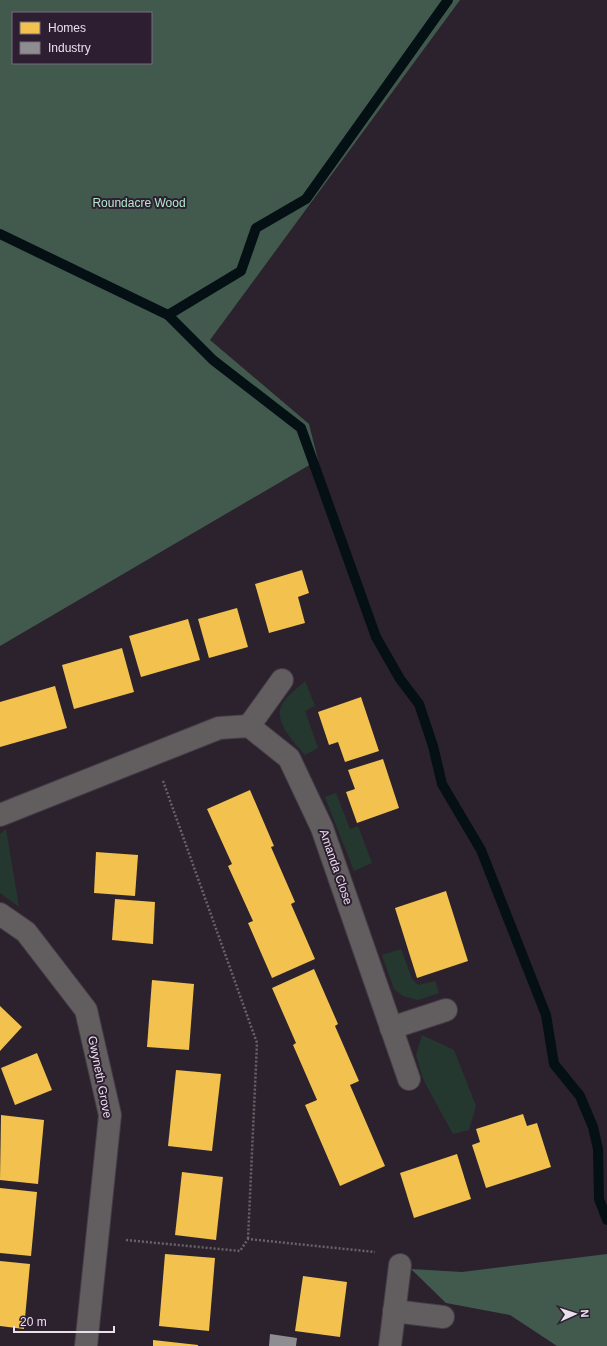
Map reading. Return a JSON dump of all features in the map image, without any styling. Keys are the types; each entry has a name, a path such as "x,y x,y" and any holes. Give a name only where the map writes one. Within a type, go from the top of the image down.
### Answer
{"street":[{"path":"0,815 219,728 249,726 282,680"},
{"name":"Amanda Close","path":"249,726 289,758 322,828 409,1079"},
{"name":"Gwyneth Grove","path":"0,914 26,932 86,1010 110,1115 86,1346"},
{"path":"391,1028 446,1010"},
{"path":"390,1346 400,1265"},
{"path":"394,1311 443,1317"}],"path":[{"path":"97,1238 240,1251 248,1239 257,1043 154,754"},
{"path":"248,1239 384,1253 400,1265"}],"green space":[{"name":"Roundacre Wood","path":"0,0 460,0 210,340 309,424 318,460 0,646"},
{"path":"305,681 315,706 305,711 318,748 305,755 290,738 282,724 280,710 290,694"},
{"path":"336,793 350,829 358,826 372,863 354,871 325,797"},
{"path":"6,829 19,907 0,893 0,834"},
{"path":"401,949 412,979 418,985 435,981 439,993 418,1000 403,996 394,989 382,955"},
{"path":"422,1035 454,1050 476,1106 469,1130 453,1134 424,1081 416,1055"},
{"path":"607,1254 607,1346 557,1346 510,1315 446,1303 411,1269 462,1272"}],"building: Homes":[{"path":"302,570 309,593 298,597 305,623 269,633 255,584"},
{"path":"237,608 248,647 209,658 198,619"},
{"path":"188,619 200,660 141,677 129,636"},
{"path":"122,648 134,692 74,709 62,665"},
{"path":"55,686 67,728 0,747 0,702"},
{"path":"361,697 379,751 345,762 338,742 329,745 318,712"},
{"path":"383,759 399,808 357,823 346,792 355,789 348,770"},
{"path":"250,790 274,846 271,847 295,902 291,904 315,959 272,978 248,923 253,921 228,866 232,864 207,809"},
{"path":"96,852 138,855 135,896 94,893"},
{"path":"446,891 468,961 417,978 395,908"},
{"path":"115,899 155,902 153,944 112,940"},
{"path":"314,969 338,1024 335,1026 359,1081 350,1085 385,1166 340,1186 305,1105 317,1100 293,1045 296,1043 272,988"},
{"path":"152,980 194,984 189,1050 147,1047"},
{"path":"0,1006 22,1027 0,1051"},
{"path":"37,1053 52,1090 15,1105 1,1068"},
{"path":"176,1070 221,1074 212,1151 168,1146"},
{"path":"523,1114 527,1126 537,1123 551,1167 486,1188 472,1145 480,1142 476,1129"},
{"path":"1,1115 44,1120 38,1184 0,1180"},
{"path":"457,1154 471,1199 414,1218 400,1173"},
{"path":"182,1172 223,1177 216,1240 175,1235"},
{"path":"0,1188 37,1192 31,1256 0,1253"},
{"path":"165,1254 215,1258 209,1331 159,1326"},
{"path":"0,1261 30,1264 24,1329 0,1326"},
{"path":"303,1276 347,1282 340,1337 295,1331"},
{"path":"153,1340 198,1345 198,1346 153,1346"}],"building: Industry":[{"path":"270,1334 297,1338 296,1346 269,1346"}],"waterway":[{"path":"168,315 241,271 256,228 306,199 448,0"},
{"path":"0,234 168,315 213,360 301,428 376,637 400,679 419,704 433,746 442,784 481,850 546,1015 554,1064 580,1096 593,1127 598,1149 599,1199 607,1220"}]}
